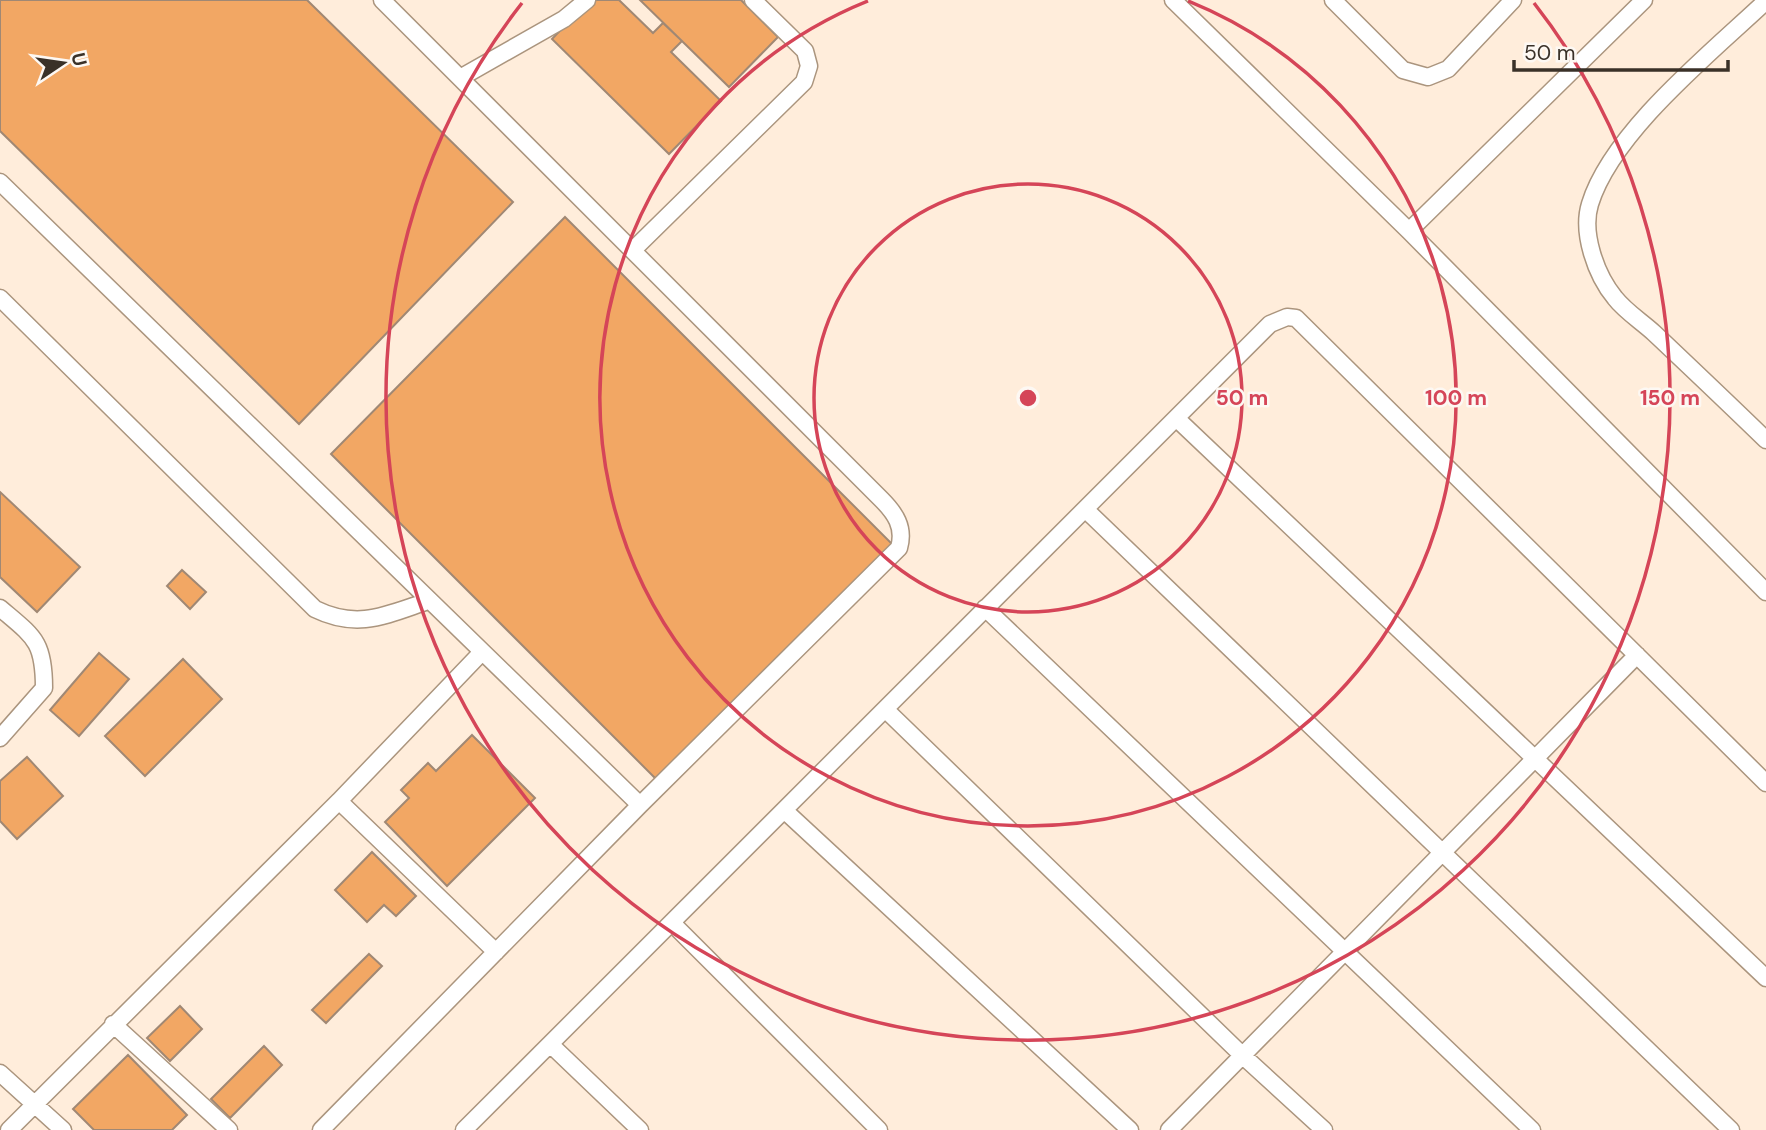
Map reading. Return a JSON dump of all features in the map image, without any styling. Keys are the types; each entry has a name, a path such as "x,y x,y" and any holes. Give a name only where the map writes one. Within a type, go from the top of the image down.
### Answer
{"lane":[{"path":"321,1130 640,805 899,548 902,539 894,513 634,249 382,0"},
{"path":"460,78 564,19 587,0"},
{"path":"634,249 804,82 809,66 805,51 753,0"},
{"path":"1173,0 1409,231 1766,592"},
{"path":"1333,0 1403,70 1428,77 1448,69 1513,0"},
{"path":"1409,231 1644,0"},
{"path":"1766,1 1663,100 1627,140 1600,182 1589,205 1587,233 1596,262 1614,298 1766,440"},
{"path":"0,182 640,805"},
{"path":"0,298 315,609 341,620 372,620 428,601"},
{"path":"464,1130 1270,324 1287,317 1296,318 1766,783"},
{"path":"1176,418 1766,978"},
{"path":"1085,509 1731,1130"},
{"path":"0,608 33,636 44,657 44,688 0,738"},
{"path":"985,608 1532,1130"},
{"path":"9,1130 338,801 481,653"},
{"path":"1169,1130 1637,655"},
{"path":"885,709 1242,1055 1324,1130"},
{"path":"338,801 496,951"},
{"path":"784,810 1130,1130"},
{"path":"672,923 879,1130"},
{"path":"113,1024 229,1130"},
{"path":"550,1045 640,1130"},
{"path":"0,1073 63,1130"}],"shaded area":[{"path":"0,0 1766,0 1766,1130 0,1130"}],"building":[{"path":"0,0 307,0 513,202 299,424 0,131"},
{"path":"589,0 619,0 653,33 663,23 682,41 671,52 721,101 669,154 552,39"},
{"path":"640,0 741,0 778,37 729,87"},
{"path":"565,217 894,546 660,783 331,454"},
{"path":"0,492 80,567 37,612 0,577"},
{"path":"182,570 206,592 190,609 167,586"},
{"path":"99,653 129,679 79,736 50,710"},
{"path":"183,659 222,699 145,776 105,736"},
{"path":"472,735 535,798 447,886 385,822 409,798 401,790 428,763 436,771"},
{"path":"27,757 63,796 17,839 0,821 0,781"},
{"path":"372,852 416,896 396,916 384,905 367,922 335,890"},
{"path":"369,954 382,966 326,1023 312,1010"},
{"path":"180,1006 202,1029 170,1061 147,1038"},
{"path":"264,1046 282,1065 230,1118 211,1099"},
{"path":"128,1055 187,1115 172,1130 94,1130 73,1109"}]}
